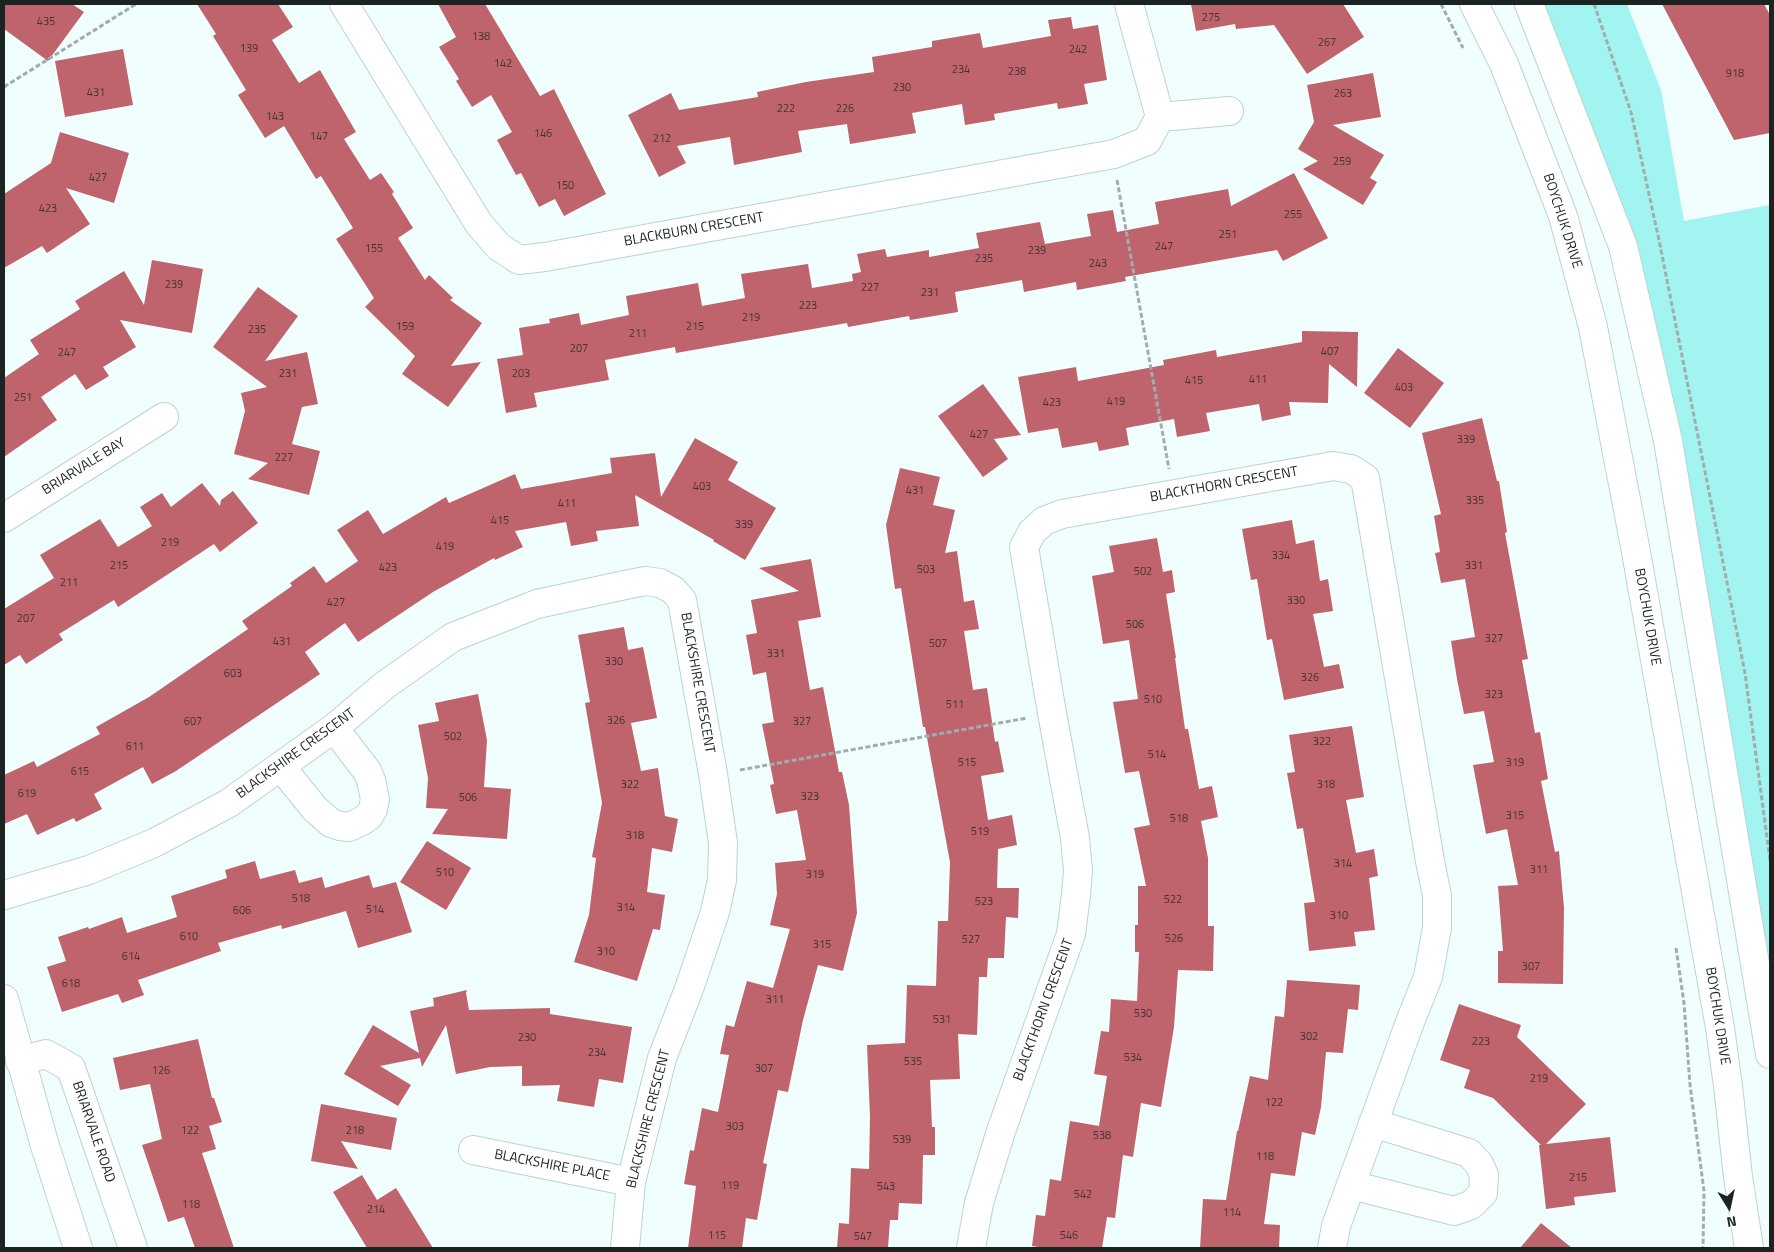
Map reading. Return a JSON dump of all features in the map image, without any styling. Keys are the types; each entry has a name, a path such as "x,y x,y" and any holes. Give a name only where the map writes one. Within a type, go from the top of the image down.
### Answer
{"street":[{"name":"BLACKBURN CRESCENT","path":"344,4 479,224 499,247 519,260 1114,154 1147,140 1160,117"},
{"path":"1129,4 1160,117 1229,111"},
{"name":"BOYCHUK DRIVE","path":"1474,4 1504,64 1563,216 1593,326 1636,552 1720,1028 1738,1177 1749,1248"},
{"path":"1529,4 1623,246 1668,441 1770,1054"},
{"name":"BRIARVALE BAY","path":"4,518 164,417"},
{"name":"BLACKTHORN CRESCENT","path":"971,1248 980,1203 1001,1131 1071,934 1078,871 1075,838 1024,547 1032,532 1044,520 1062,514 1333,466 1351,469 1366,478 1437,896 1437,928 1428,977 1336,1226 1332,1248"},
{"name":"BLACKSHIRE CRESCENT","path":"4,895 89,870 154,843 229,803 334,728 385,685 452,637 537,604 645,581 660,583 673,590 682,600 713,774 723,843 722,880 715,912 692,980 662,1058 631,1182 625,1248"},
{"path":"281,767 316,809 331,823 349,826 369,816 375,799 371,780 367,771 334,728"},
{"path":"4,999 45,1146 78,1248"},
{"name":"BRIARVALE ROAD","path":"20,1061 46,1054 71,1068 133,1248"},
{"path":"1351,1186 1454,1211 1471,1205 1483,1192 1484,1176 1479,1164 1469,1153 1374,1123"},
{"name":"BLACKSHIRE PLACE","path":"473,1150 631,1182"},
{"path":"1737,1248 1738,1177"}],"path":[{"path":"4,87 136,4"},
{"path":"1440,4 1466,54"},
{"path":"1114,154 1169,473"},
{"path":"739,770 1032,717"},
{"path":"1675,944 1684,1003 1690,1085 1704,1191 1703,1248"}],"shaded area":[{"path":"1529,4 1627,4 1661,90 1684,221 1770,205 1770,1071 1623,246"}],"building":[{"path":"4,4 72,4 84,12 48,61 4,29"},
{"path":"197,4 278,4 293,27 272,40 299,83 320,70 356,132 344,139 370,180 381,173 394,192 392,194 413,228 398,238 425,280 429,275 453,298 450,300 482,323 451,366 481,362 448,407 402,374 415,356 365,307 374,298 336,239 353,228 321,176 316,179 284,126 265,138 238,95 246,90 213,36 216,34"},
{"path":"438,4 485,4 540,96 554,89 606,194 564,216 555,199 539,207 521,173 516,175 497,140 512,132 491,95 472,107 456,81 459,79 439,47 456,37"},
{"path":"1191,4 1343,4 1364,37 1307,74 1274,25 1236,29 1235,24 1196,31"},
{"path":"1662,4 1764,4 1770,15 1770,133 1734,140"},
{"path":"1071,17 1073,29 1098,25 1107,80 1084,84 1088,104 1058,109 1057,103 994,114 995,120 965,125 962,104 912,113 916,133 850,144 847,124 798,131 802,152 734,165 730,137 677,146 686,163 659,177 628,115 671,93 679,110 758,97 757,92 806,82 874,72 872,57 932,47 932,41 980,33 983,48 1051,36 1048,20"},
{"path":"123,49 133,105 65,117 55,61"},
{"path":"1373,73 1381,117 1333,125 1384,155 1370,178 1377,182 1363,205 1303,169 1318,161 1298,149 1314,122 1307,85"},
{"path":"60,132 129,153 114,203 66,188 90,224 47,253 42,246 4,268 4,194 51,163"},
{"path":"1294,173 1328,238 1283,261 1277,250 1125,277 1126,281 1077,290 1076,282 1024,292 1022,280 955,292 958,312 910,320 909,316 848,327 847,323 676,353 675,347 605,360 609,380 534,393 537,407 506,413 497,359 523,355 519,328 550,323 549,319 579,313 581,325 629,315 626,296 698,283 702,306 745,298 741,274 808,264 812,288 853,281 852,274 861,272 857,254 885,249 887,257 929,250 929,257 979,248 976,233 1040,222 1045,244 1091,236 1087,214 1113,210 1117,232 1159,224 1155,202 1228,189 1231,206"},
{"path":"152,260 203,269 192,333 120,320 136,347 103,367 109,376 86,390 75,374 41,397 57,420 4,457 4,378 39,354 30,340 80,309 75,301 124,271 144,305"},
{"path":"258,287 298,316 265,361 307,352 318,404 302,407 292,444 320,451 309,495 248,479 268,463 234,454 245,411 241,393 267,387 213,347"},
{"path":"1302,331 1358,332 1357,387 1329,364 1328,403 1289,402 1291,415 1262,421 1259,404 1206,413 1210,431 1177,437 1174,419 1126,428 1129,445 1099,451 1097,442 1062,448 1058,428 1028,433 1018,377 1076,367 1078,381 1164,365 1163,360 1216,350 1217,357 1302,342"},
{"path":"1398,348 1444,383 1410,428 1364,393"},
{"path":"983,384 1021,435 994,439 1008,459 983,477 938,416"},
{"path":"1482,418 1497,481 1499,481 1507,532 1505,533 1528,659 1522,660 1535,733 1540,732 1548,779 1541,781 1555,852 1559,851 1564,908 1563,984 1498,983 1498,951 1503,951 1498,886 1518,885 1507,829 1486,834 1473,765 1494,762 1484,711 1464,714 1457,679 1451,641 1475,637 1465,579 1441,583 1435,553 1440,552 1434,516 1441,514 1422,433"},
{"path":"695,438 738,462 728,480 776,508 745,560 635,495 639,526 596,531 598,541 571,546 566,522 515,531 523,547 495,560 494,558 433,592 358,642 345,623 305,652 320,674 176,771 152,784 143,767 94,794 102,809 76,822 74,818 37,835 27,814 4,824 4,775 34,761 37,767 100,734 96,727 149,697 248,629 242,621 292,586 290,583 314,566 326,583 358,561 337,530 368,510 383,534 446,497 449,503 515,474 521,489 612,473 610,458 655,453 661,497"},
{"path":"900,468 940,477 933,505 955,510 945,553 957,551 964,602 974,600 979,629 964,631 973,690 987,688 995,742 998,741 1004,772 981,776 988,820 1012,815 1017,845 998,849 997,888 1019,888 1018,918 1006,917 1004,958 988,958 987,977 979,977 977,1035 958,1034 960,1079 930,1080 932,1127 935,1127 935,1155 923,1155 922,1204 899,1203 898,1220 890,1220 888,1248 837,1248 839,1223 849,1224 851,1168 869,1169 870,1117 867,1045 905,1043 907,985 936,986 938,921 948,921 950,862 925,727 923,727 901,588 895,589 886,525"},
{"path":"202,483 220,506 221,500 233,491 258,523 220,552 214,544 118,607 114,600 59,634 63,640 26,664 20,655 4,665 4,609 54,578 40,555 100,519 118,547 152,526 140,507 162,493 171,507"},
{"path":"1292,520 1296,544 1314,540 1320,581 1328,579 1333,611 1313,614 1324,667 1339,664 1344,688 1284,700 1272,639 1267,640 1257,579 1251,580 1242,529"},
{"path":"1157,538 1163,572 1172,570 1175,592 1166,594 1185,729 1188,729 1199,789 1212,786 1218,817 1201,821 1208,858 1208,926 1214,926 1213,971 1178,970 1174,1027 1161,1107 1141,1103 1133,1157 1123,1155 1115,1218 1107,1217 1102,1248 1045,1248 1032,1246 1036,1215 1045,1216 1050,1179 1061,1181 1070,1121 1099,1126 1107,1076 1094,1074 1101,1031 1109,1032 1111,999 1137,1001 1139,952 1135,952 1135,925 1138,925 1138,886 1146,886 1134,828 1150,825 1139,771 1125,773 1113,702 1138,699 1129,640 1103,644 1092,576 1114,572 1109,546"},
{"path":"811,559 821,617 798,621 810,690 823,687 839,772 842,772 849,805 857,913 843,971 818,965 803,1020 788,1092 778,1090 763,1163 767,1164 757,1220 746,1218 742,1248 688,1248 696,1186 684,1184 690,1150 694,1151 702,1108 718,1112 729,1055 720,1054 726,1025 734,1027 747,981 773,988 790,929 770,925 777,894 775,863 806,860 797,810 776,814 770,785 774,784 762,724 774,722 766,672 753,675 746,635 757,633 751,600 799,591 759,568"},
{"path":"624,627 628,650 643,647 657,718 631,723 641,771 658,768 665,816 678,819 672,852 652,848 647,892 665,895 660,930 653,929 637,981 574,962 589,915 596,858 592,857 602,803 585,703 590,702 578,635"},
{"path":"478,694 487,740 484,787 511,789 507,839 432,834 448,809 426,808 428,778 418,725 439,721 435,703"},
{"path":"1352,726 1364,797 1346,800 1356,853 1374,849 1378,876 1369,878 1375,930 1354,932 1356,946 1309,951 1304,903 1315,902 1303,828 1297,829 1287,773 1295,772 1289,735"},
{"path":"427,841 471,868 446,910 400,882"},
{"path":"255,861 260,879 295,870 299,883 322,877 325,888 369,875 373,888 396,882 412,932 358,948 346,911 282,929 281,925 218,943 221,951 138,980 144,995 122,1003 118,994 62,1012 47,967 66,961 58,937 88,927 89,929 122,917 127,933 177,917 171,896 227,878 225,870"},
{"path":"1287,980 1360,985 1358,1010 1348,1009 1343,1053 1326,1052 1321,1107 1315,1135 1302,1132 1295,1176 1271,1173 1264,1224 1280,1225 1279,1248 1200,1248 1203,1199 1226,1200 1237,1131 1250,1076 1268,1080 1275,1016 1284,1017"},
{"path":"467,990 469,1010 550,1008 550,1014 632,1027 623,1083 599,1079 594,1107 557,1101 560,1085 522,1086 522,1066 490,1067 456,1074 446,1025 422,1067 420,1058 380,1066 411,1085 398,1106 344,1074 373,1025 419,1053 410,1011 434,1006 433,998"},
{"path":"1459,1004 1521,1025 1517,1037 1586,1104 1546,1144 1610,1137 1616,1192 1574,1197 1575,1205 1546,1209 1539,1145 1541,1145 1493,1098 1464,1088 1470,1070 1440,1060"},
{"path":"198,1039 212,1098 214,1098 222,1122 209,1126 216,1149 202,1153 234,1248 195,1248 184,1217 168,1222 142,1145 162,1139 150,1084 120,1090 113,1058"},
{"path":"321,1104 397,1118 391,1150 341,1141 358,1169 311,1161"},
{"path":"362,1175 377,1200 396,1188 433,1248 367,1248 333,1192"},
{"path":"1541,1223 1572,1248 1520,1248"}]}
